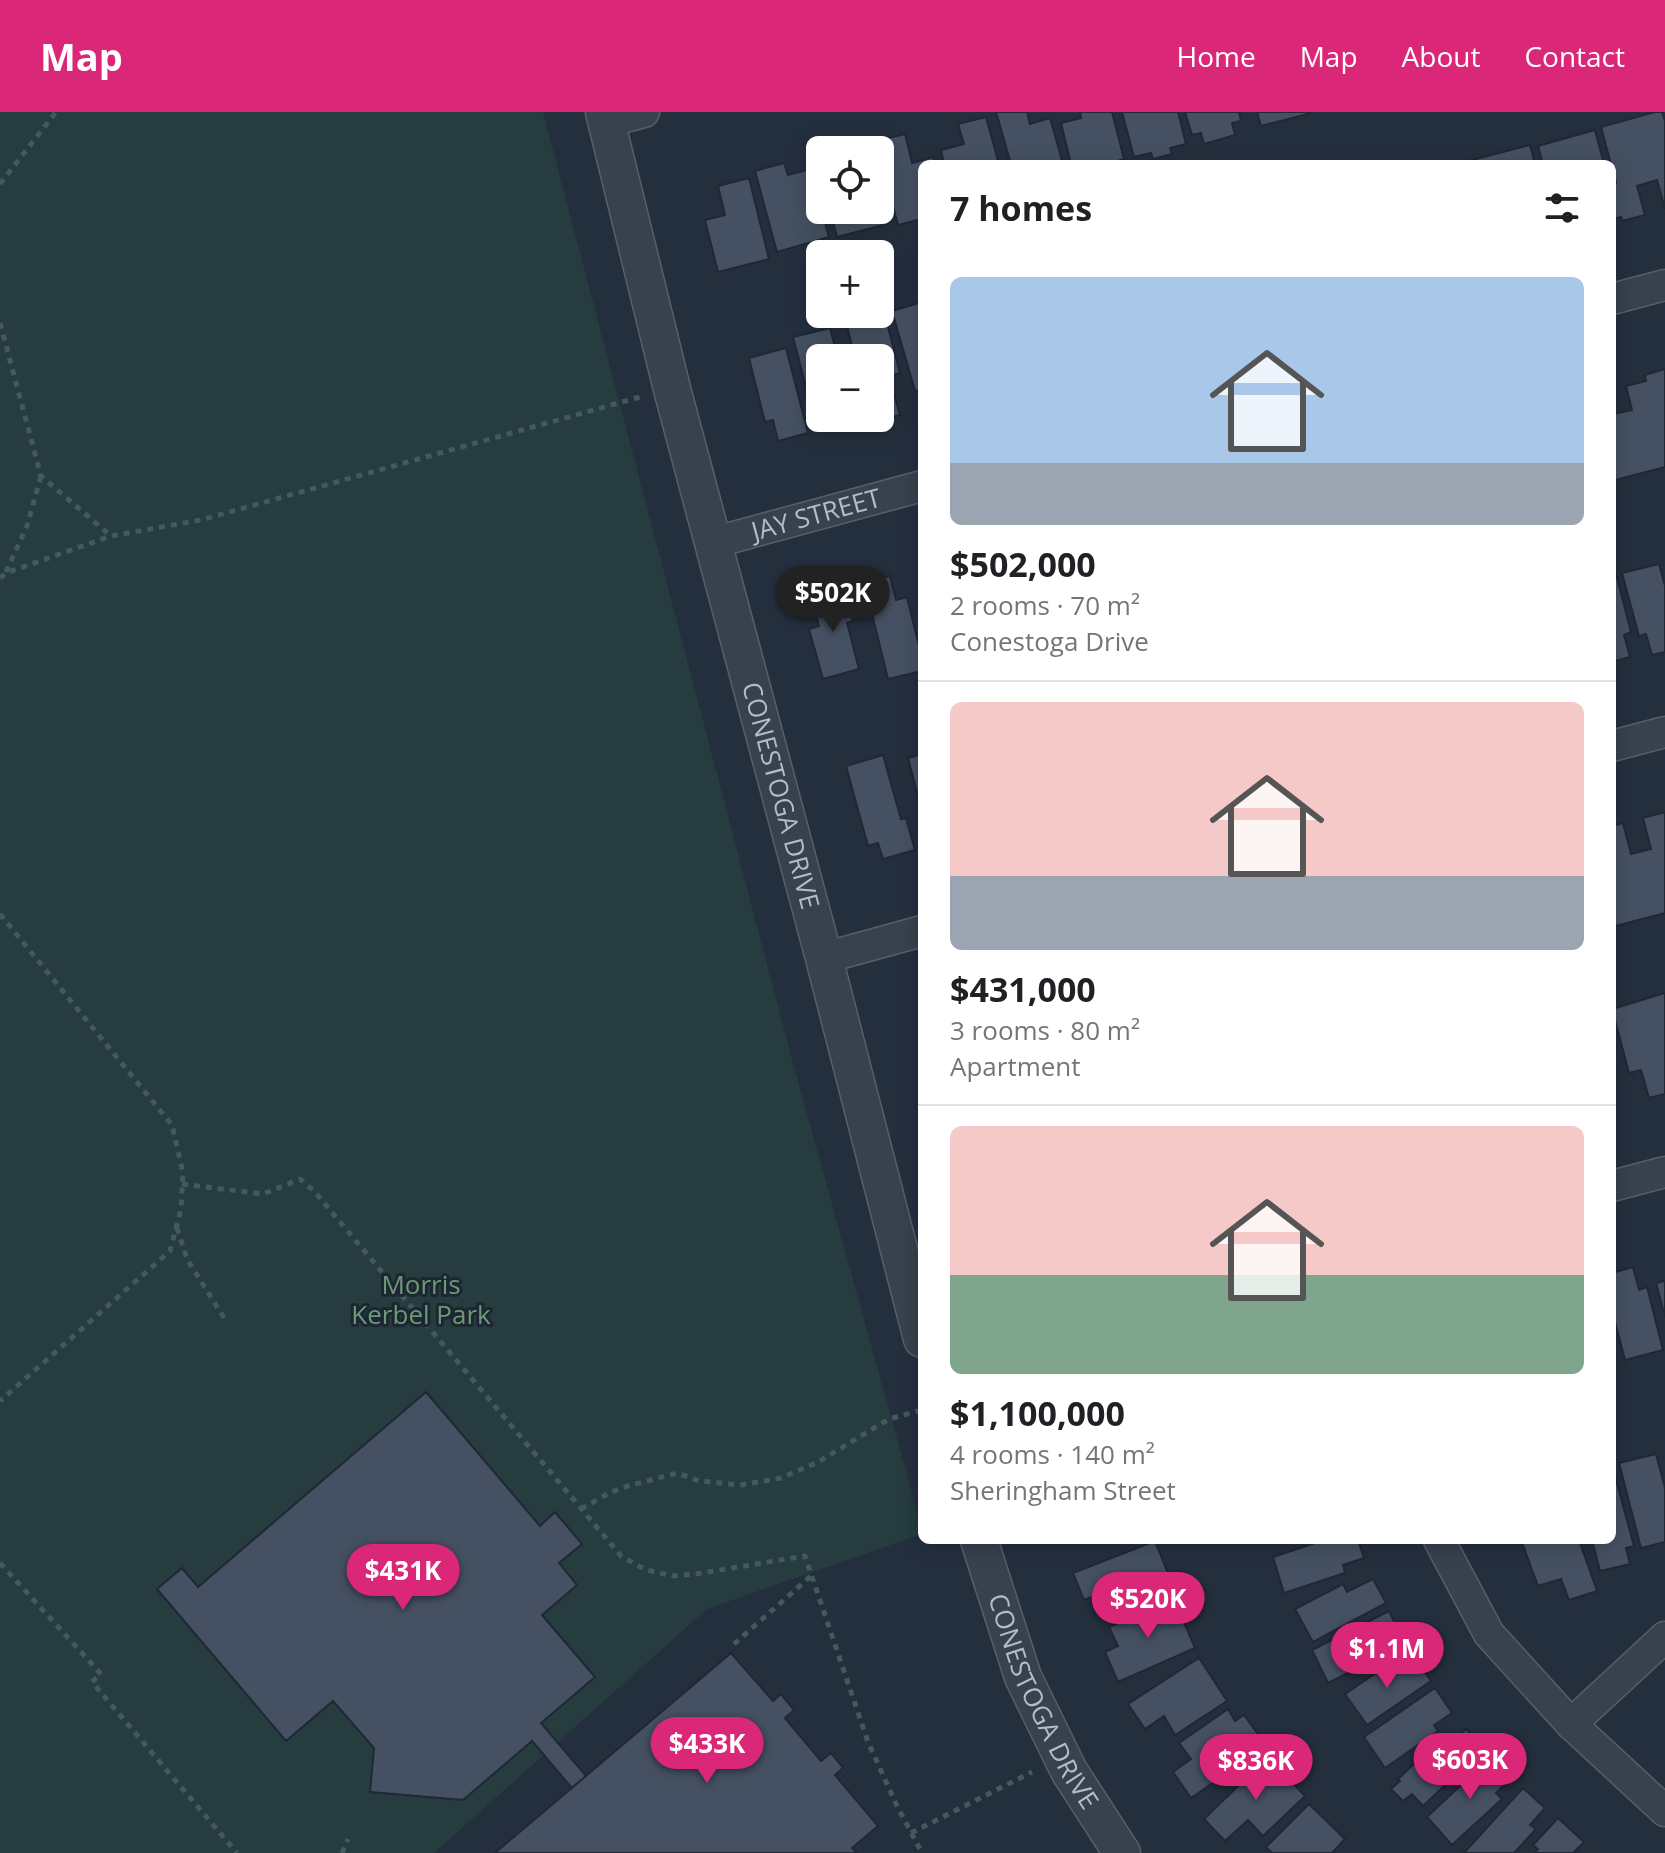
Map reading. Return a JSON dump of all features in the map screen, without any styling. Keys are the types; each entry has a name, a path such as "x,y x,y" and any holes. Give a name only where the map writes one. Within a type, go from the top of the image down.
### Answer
{"street":[{"path":"605,117 644,112"},
{"name":"CONESTOGA DRIVE","path":"605,117 672,389 918,1323"},
{"path":"1616,298 1665,285"},
{"name":"JAY STREET","path":"712,543 918,487"},
{"path":"1616,745 1665,732"},
{"path":"824,958 918,932"},
{"path":"1616,1185 1665,1172"},
{"name":"CONESTOGA DRIVE","path":"980,1544 1023,1677 1063,1758 1122,1853"},
{"path":"1441,1544 1489,1634 1571,1724 1665,1811"},
{"path":"1571,1724 1665,1637"}],"path":[{"path":"0,184 56,112"},
{"path":"0,323 41,476 27,526 6,573"},
{"path":"0,578 6,573 111,536 201,520 672,389"},
{"path":"41,476 111,536"},
{"path":"0,914 172,1125 183,1173 181,1209 170,1251 0,1401"},
{"path":"182,1184 263,1194 300,1179 314,1191 621,1556 646,1570 674,1576 805,1556 868,1742 922,1853"},
{"path":"177,1227 187,1259 226,1321"},
{"path":"581,1509 609,1493 677,1473 699,1481 740,1485 781,1478 818,1462 889,1419 918,1411"},
{"path":"0,1563 101,1674 92,1682 237,1853"},
{"path":"734,1644 811,1576"},
{"path":"911,1833 1063,1758"},
{"path":"342,1853 348,1839"}],"green space":[{"name":"Morris Kerbel Park","path":"0,112 543,112 793,1063 918,1515 918,1535 707,1609 434,1853 0,1853"}],"building":[{"path":"996,112 1027,112 1030,124 1050,118 1062,160 1010,160"},
{"path":"1080,112 1112,112 1124,159 1070,160 1061,123 1081,118"},
{"path":"1122,112 1178,112 1186,144 1170,148 1172,154 1153,159 1151,153 1134,157"},
{"path":"1185,112 1239,112 1241,121 1232,123 1235,135 1204,144 1201,133 1192,135"},
{"path":"1257,112 1310,112 1311,113 1261,126"},
{"path":"1662,112 1665,121 1665,209 1657,180 1637,186 1645,215 1622,221 1621,217 1616,218 1616,160 1610,160 1601,127"},
{"path":"986,117 998,160 943,160 941,150 964,144 958,124"},
{"path":"1595,130 1603,160 1542,160 1538,146"},
{"path":"905,134 912,163 918,161 918,220 898,225 894,210 894,137"},
{"path":"1530,145 1534,160 1472,160"},
{"path":"784,163 788,175 806,170 806,224 825,224 829,237 806,240 806,244 777,252 755,171"},
{"path":"749,178 769,259 718,272 705,220 725,215 718,186"},
{"path":"834,224 887,224 837,237"},
{"path":"918,303 918,390 915,391 894,310"},
{"path":"830,328 834,344 806,344 806,387 793,337"},
{"path":"848,328 888,328 892,344 852,344"},
{"path":"786,348 808,433 778,441 773,420 765,422 749,358"},
{"path":"894,350 900,373 894,375"},
{"path":"1665,369 1665,467 1616,480 1616,413 1632,410 1626,386 1646,381 1645,375"},
{"path":"894,394 900,415 894,416"},
{"path":"1659,564 1665,586 1665,652 1652,655 1646,634 1639,636 1622,573"},
{"path":"1616,574 1631,632 1624,635 1630,657 1616,661"},
{"path":"890,576 896,600 907,597 918,642 918,672 888,679 869,602 862,604 857,584"},
{"path":"845,588 853,621 847,623 859,669 823,679 809,629 819,626 811,597"},
{"path":"883,755 901,819 906,818 915,850 883,859 878,843 868,846 846,766"},
{"path":"918,755 918,797 908,758"},
{"path":"1665,812 1665,913 1616,926 1616,825 1623,823 1631,854 1651,849 1643,818"},
{"path":"1665,993 1665,1094 1649,1098 1641,1070 1629,1073 1616,1024 1616,1008"},
{"path":"1633,1267 1639,1290 1647,1287 1663,1350 1625,1360 1616,1326 1616,1272"},
{"path":"1665,1281 1665,1317 1656,1283"},
{"path":"426,1392 540,1526 555,1512 582,1544 559,1563 577,1585 542,1615 595,1677 541,1723 586,1776 572,1788 532,1741 463,1800 370,1792 374,1748 333,1701 286,1741 157,1589 182,1568 198,1587"},
{"path":"1656,1454 1665,1488 1665,1542 1641,1548 1619,1463"},
{"path":"1616,1480 1634,1546 1626,1548 1630,1564 1600,1571 1593,1544 1616,1544"},
{"path":"1147,1544 1156,1544 1175,1591 1116,1615 1107,1591 1084,1600 1073,1573"},
{"path":"1312,1544 1359,1544 1364,1558 1343,1565 1345,1573 1284,1593 1273,1557"},
{"path":"1522,1544 1580,1544 1597,1591 1569,1600 1561,1579 1538,1586"},
{"path":"1373,1579 1386,1603 1313,1642 1295,1609 1343,1584 1347,1592"},
{"path":"1174,1599 1195,1648 1118,1682 1105,1652 1118,1646 1109,1627"},
{"path":"1389,1611 1402,1638 1383,1647 1386,1654 1328,1683 1312,1650"},
{"path":"731,1653 773,1701 781,1694 794,1710 785,1718 821,1761 831,1753 843,1768 835,1775 878,1826 852,1848 857,1853 495,1853"},
{"path":"1199,1658 1227,1701 1175,1735 1164,1716 1145,1729 1128,1704"},
{"path":"1416,1660 1431,1681 1367,1725 1345,1694 1391,1663 1397,1672"},
{"path":"1435,1688 1452,1713 1434,1725 1438,1731 1385,1768 1364,1737"},
{"path":"1228,1709 1235,1721 1244,1715 1260,1737 1248,1745 1255,1754 1191,1798 1173,1772 1191,1759 1179,1743"},
{"path":"1466,1729 1487,1752 1464,1774 1461,1770 1423,1806 1412,1794 1403,1801 1391,1789 1431,1748 1438,1755"},
{"path":"1492,1756 1512,1778 1496,1793 1502,1799 1452,1845 1427,1817"},
{"path":"1268,1757 1305,1796 1263,1836 1248,1820 1225,1841 1204,1819"},
{"path":"1523,1788 1545,1808 1530,1825 1536,1829 1514,1853 1464,1853"},
{"path":"1309,1804 1345,1839 1332,1853 1272,1853 1266,1847"},
{"path":"1558,1818 1584,1842 1573,1853 1534,1853 1538,1849 1533,1845"}]}
